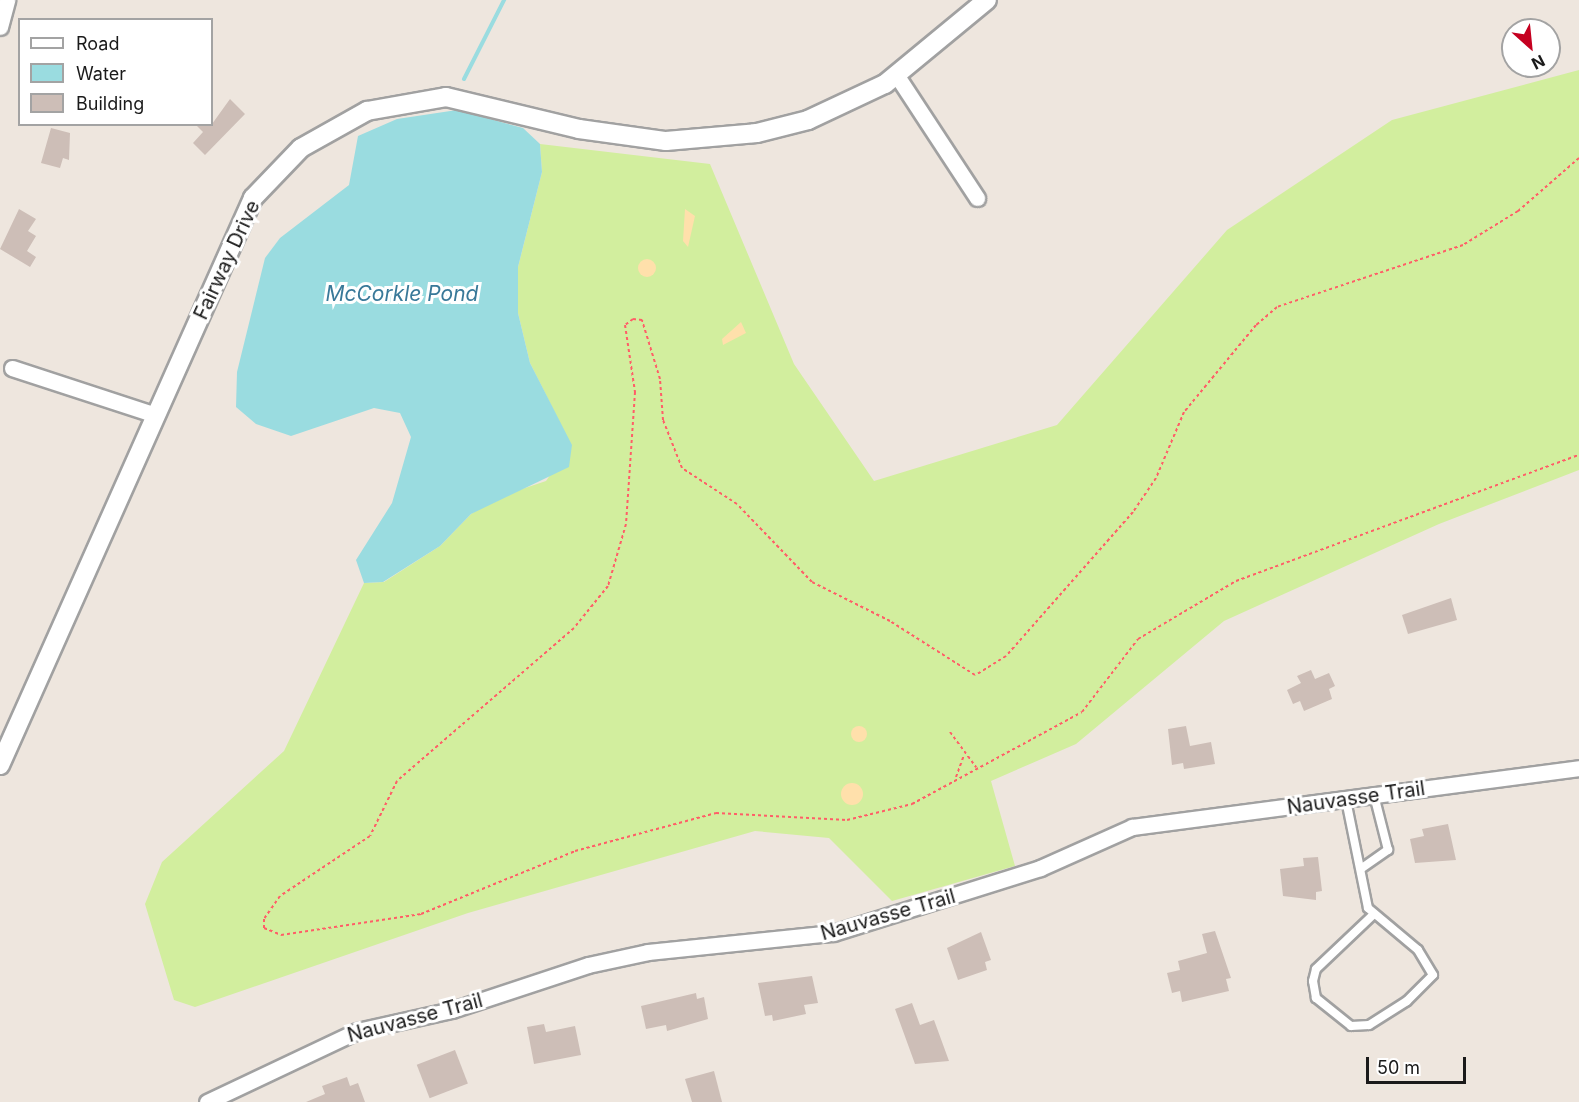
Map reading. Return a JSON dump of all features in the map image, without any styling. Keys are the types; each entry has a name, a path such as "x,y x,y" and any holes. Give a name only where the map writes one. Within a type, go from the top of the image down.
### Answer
{"street":[{"path":"0,27 7,0"},
{"name":"Fairway Drive","path":"0,765 253,198 301,148 367,111 446,97 579,129 666,141 711,139 808,120 897,76 987,0"},
{"path":"897,76 977,198"},
{"path":"12,368 156,415"},
{"name":"Nauvasse Trail","path":"207,1102 357,1031 452,1010 588,965 685,946 833,933 1040,868 1132,827 1579,768"}],"lane":[{"path":"1362,868 1388,850 1374,795"},
{"path":"1346,800 1373,915 1418,950 1433,975 1397,1007 1369,1025 1351,1026 1316,998 1313,981 1316,969 1373,915"}],"path":[{"path":"1579,158 1518,211 1463,245 1277,307 1256,325 1184,412 1156,478 1133,512 1006,656 975,675 890,621 812,582 737,504 682,468 663,420 660,379 642,320 633,319 625,325 635,392 626,524 608,586 574,628 396,781 370,836 280,896 264,919 264,928 281,935 421,914 575,851 716,813 847,820 912,804 976,767 1045,736 1082,712 1138,639 1236,581 1579,455"},
{"path":"950,732 964,755 976,767"},
{"path":"952,781 964,755"}],"green space":[{"path":"1579,70 1579,470 1439,524 1224,621 1076,744 991,781 1015,866 892,901 829,838 755,831 468,913 195,1007 174,1000 145,904 162,862 284,751 364,583 384,582 440,546 471,514 498,497 546,481 571,445 530,363 518,313 518,267 542,172 540,144 710,164 794,364 874,481 1057,425 1227,230 1392,120 1549,78 1561,78 1561,75"}],"sand":[{"path":"685,209 695,216 688,247 683,241"},
{"path":"647,259 653,262 656,268 653,274 647,277 641,274 638,268 641,262"},
{"path":"741,322 746,333 723,345 722,339"},
{"path":"859,726 867,734 859,742 851,734"},
{"path":"852,783 860,786 863,794 860,802 852,805 844,802 841,794 844,786"}],"water":[{"name":"McCorkle Pond","path":"457,110 523,128 540,144 542,172 518,267 518,313 530,363 572,445 569,467 471,514 440,546 383,582 364,583 356,560 392,503 411,437 400,413 374,408 291,436 256,424 236,407 237,372 265,258 280,238 349,185 358,136 397,119"}],"building":[{"path":"230,99 245,114 205,155 193,143 203,132 197,126 213,126 213,123"},
{"path":"51,128 70,133 69,160 63,158 60,168 41,163"},
{"path":"19,209 36,219 28,231 36,236 27,251 36,257 30,267 0,249"},
{"path":"1451,598 1457,620 1408,634 1402,615"},
{"path":"1311,670 1315,679 1329,673 1335,686 1329,689 1332,699 1304,711 1300,701 1293,704 1287,690 1301,683 1297,676"},
{"path":"1186,726 1190,746 1211,742 1215,764 1184,769 1183,763 1172,765 1168,729"},
{"path":"1448,824 1456,860 1415,863 1410,839 1424,836 1422,829"},
{"path":"1318,857 1322,891 1316,892 1316,900 1283,896 1280,869 1304,866 1303,858"},
{"path":"1215,931 1231,978 1226,979 1229,991 1182,1002 1180,991 1172,993 1167,973 1180,970 1178,961 1207,953 1202,934"},
{"path":"981,932 991,960 985,962 987,970 958,980 947,948"},
{"path":"812,976 818,1003 804,1005 806,1014 773,1021 772,1015 765,1016 758,983"},
{"path":"696,993 697,999 704,997 708,1019 667,1031 666,1025 646,1029 641,1006"},
{"path":"912,1003 920,1025 934,1020 949,1061 915,1064 895,1009"},
{"path":"544,1024 546,1032 575,1026 581,1055 534,1064 527,1027"},
{"path":"455,1050 468,1084 430,1098 417,1065"},
{"path":"714,1071 722,1102 692,1102 685,1079"},
{"path":"347,1077 350,1086 358,1083 365,1102 306,1102 325,1094 322,1086"}],"waterway":[{"path":"464,79 504,0"}]}
